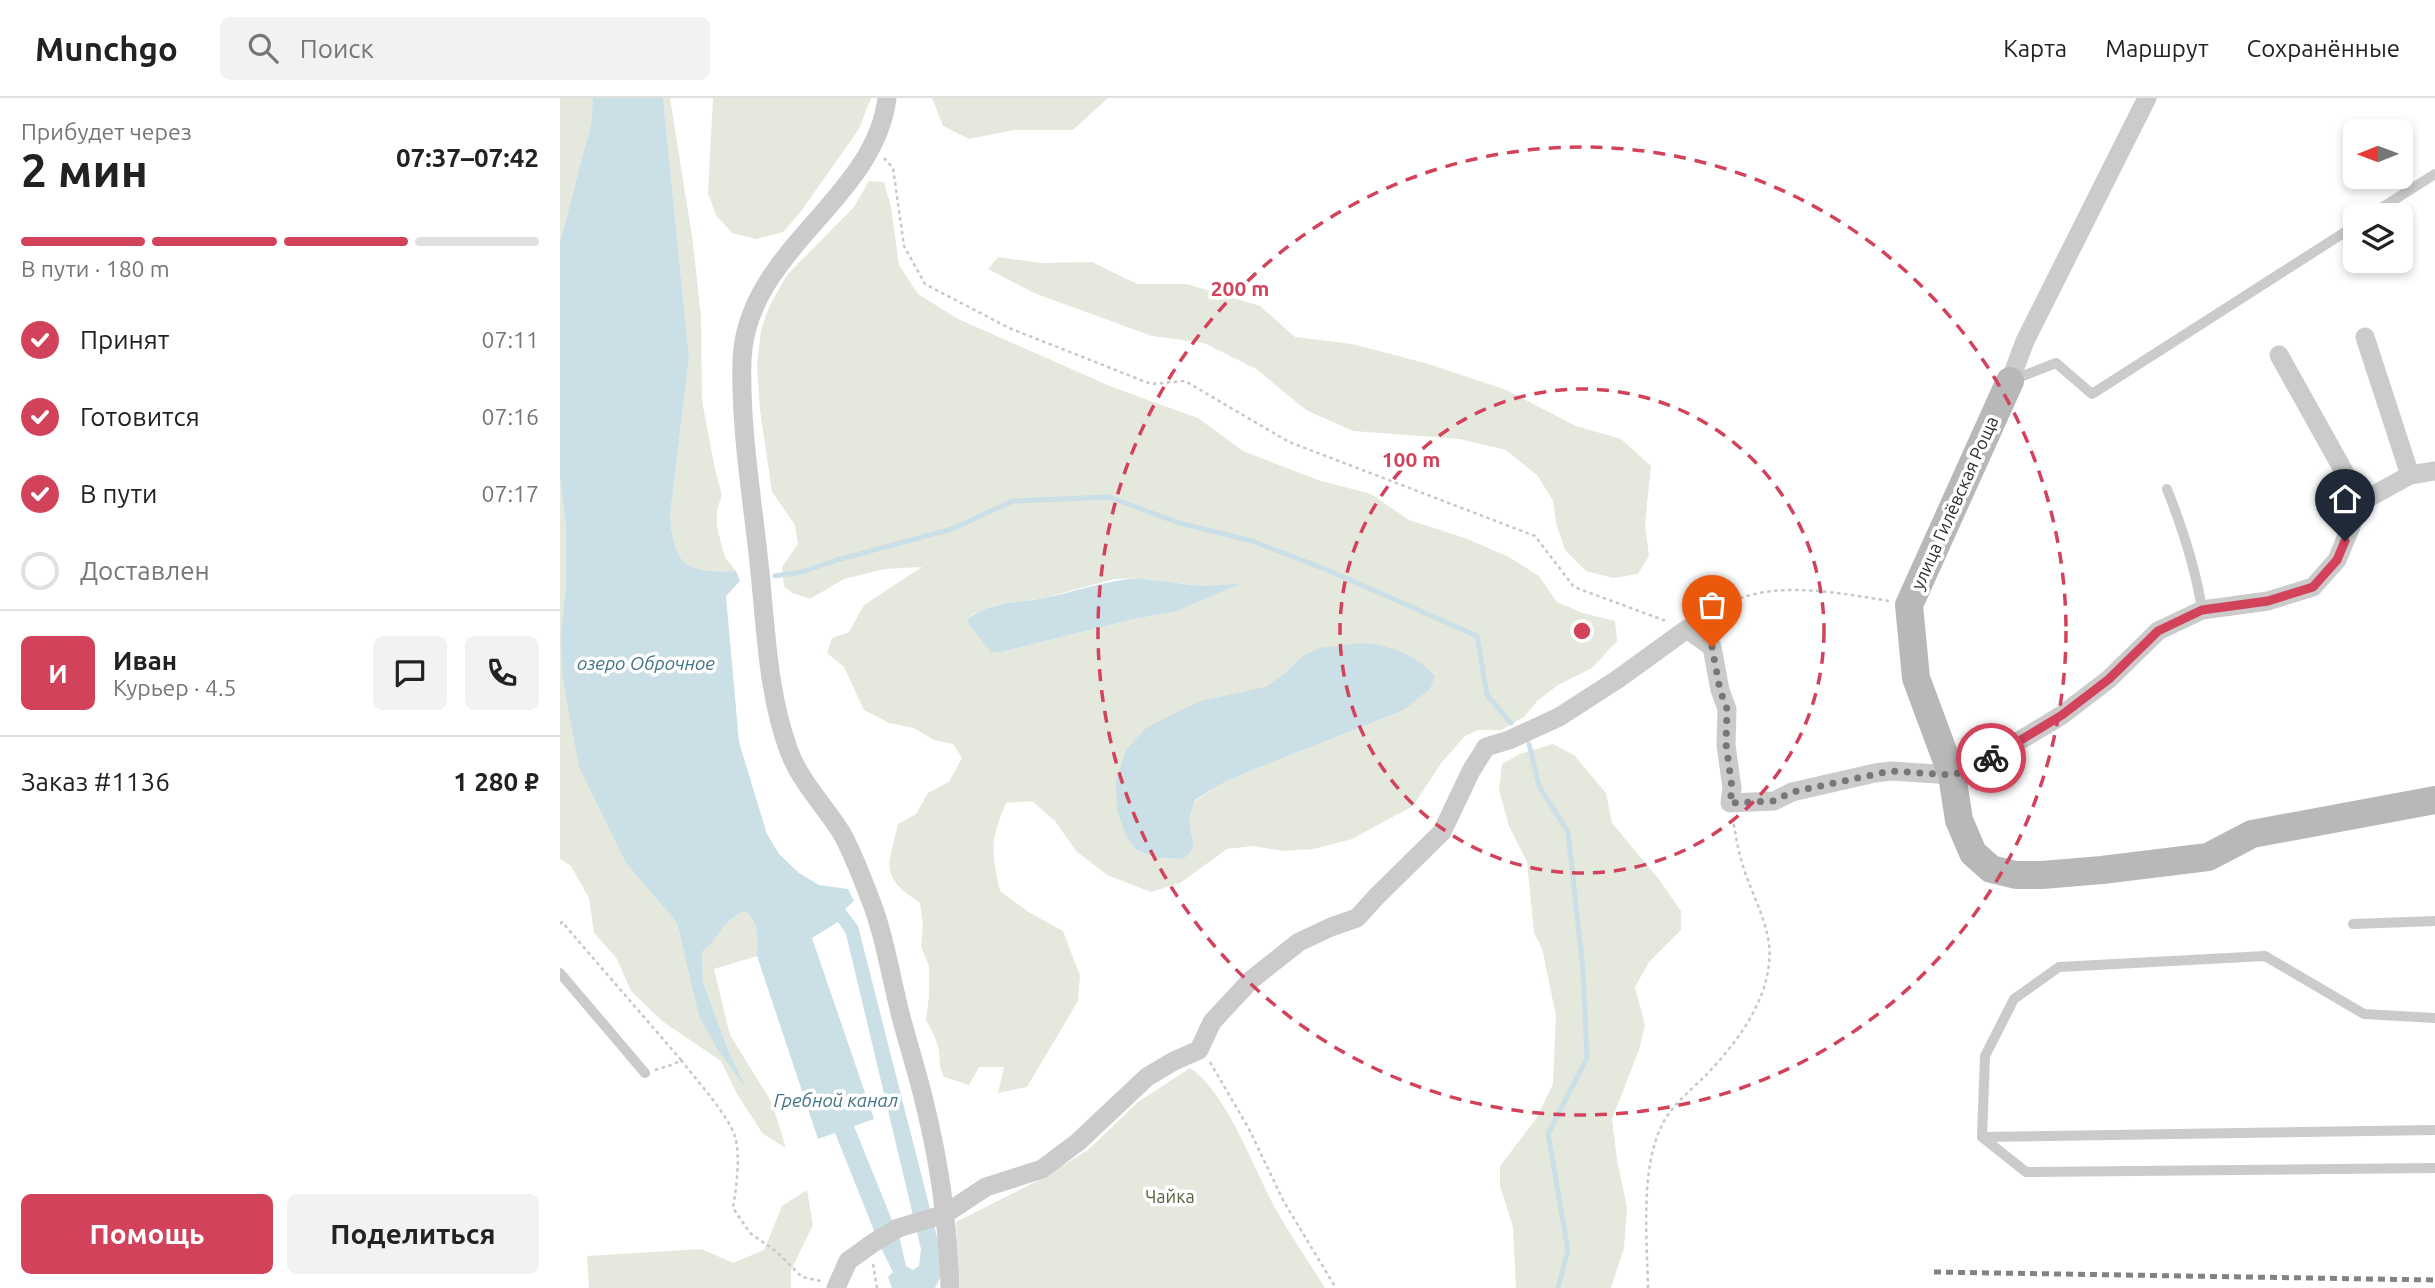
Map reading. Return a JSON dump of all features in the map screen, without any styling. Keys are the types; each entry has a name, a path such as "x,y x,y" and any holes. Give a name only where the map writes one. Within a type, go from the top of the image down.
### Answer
{"street":[{"path":"887,98 885,121 872,146 810,229 781,260 752,310 742,356 747,451 774,700 790,754 842,834 871,899 925,1106 941,1180 950,1288"},
{"path":"2010,381 2025,341 2147,98"},
{"path":"2365,337 2410,475"},
{"path":"2279,355 2361,502"},
{"name":"улица Гилёвская Роща","path":"2010,381 1909,605 1916,678 1952,775 1959,820 1973,853 1991,869 2016,875 2078,872 2208,857 2252,834 2435,800"},
{"path":"836,1288 848,1261 873,1243 898,1228 945,1214 986,1187 1042,1169 1078,1142 1147,1077 1174,1060 1199,1050 1212,1022 1251,980 1300,942 1357,918 1442,832 1471,771 1486,747 1509,740 1559,717 1618,679 1687,629 1712,647 1720,690 1727,709 1726,744 1732,788 1730,803 1774,801 1792,792 1891,771 1952,775 1976,767 2062,715 2109,679 2158,631 2202,610 2268,601 2313,587 2337,560 2361,502 2410,475 2435,471"}],"lane":[{"path":"2389,203 2435,174"},
{"path":"2010,381 2056,363 2092,394 2343,233"},
{"path":"2167,489 2189,554 2202,610"},
{"path":"2353,924 2435,921"},
{"path":"1982,1138 1985,1056 2014,999 2059,967 2264,956 2364,1014 2433,1019"},
{"path":"560,973 645,1073"},
{"path":"1982,1138 2435,1130"},
{"path":"1982,1138 2026,1172 2435,1168"}],"path":[{"path":"872,146 894,168 904,246 925,284 1010,328 1151,384 1185,381 1289,442 1535,536 1574,587 1687,629 1746,596 1782,591 1835,593 1909,605"},
{"path":"1648,1288 1646,1208 1652,1156 1662,1124 1721,1058 1753,1015 1764,992 1769,961 1763,915 1745,873 1730,803"},
{"path":"560,925 562,922 681,1060 716,1105 735,1136 737,1176 733,1208 750,1233 776,1252 802,1277 821,1281 828,1288"},
{"path":"1199,1050 1210,1062 1249,1129 1284,1202 1336,1288"},
{"path":"645,1073 674,1065 681,1060"}],"green space":[{"path":"560,98 593,98 591,124 560,242"},
{"path":"663,98 670,98 693,243 701,317 702,401 722,495 717,510 717,527 725,558 736,571 706,571 687,564 675,547 672,533 670,516 689,358"},
{"path":"713,98 871,98 859,129 799,214 783,232 756,239 732,233 716,215 708,194"},
{"path":"932,98 1108,98 1073,130 1014,130 969,139 943,126"},
{"path":"869,181 884,182 891,207 899,265 918,294 958,319 1112,387 1198,418 1243,451 1318,480 1371,494 1409,520 1465,538 1509,557 1539,576 1557,602 1583,613 1615,621 1617,641 1592,668 1558,685 1538,700 1524,717 1501,730 1478,730 1465,736 1442,762 1413,806 1352,839 1314,849 1283,851 1253,846 1227,849 1180,883 1151,892 1107,875 1076,851 1055,821 1032,801 1006,803 997,827 994,846 1000,891 1030,913 1063,931 1080,976 1078,1001 1027,1087 998,1093 1004,1067 979,1067 969,1085 944,1077 935,1037 926,1020 929,967 921,946 923,926 920,903 898,885 890,870 891,851 898,824 916,814 928,793 949,782 962,758 953,744 934,740 914,728 889,723 864,710 844,667 827,653 832,638 849,632 864,605 922,567 885,569 844,579 810,599 792,593 784,586 782,567 798,544 795,525 772,492 760,410 757,365 761,330 769,307 787,275 854,207","holes":["1140,578 1200,586 1237,585 1177,611 1001,652 966,621 973,614 997,605 1044,598 1114,579","1301,657 1402,711 1250,771 1219,785 1195,801 1190,820 1193,845 1184,859 1157,858 1136,850 1204,700 1266,688"]},
{"path":"998,257 1042,263 1092,262 1137,284 1187,284 1260,306 1295,337 1352,344 1425,363 1504,389 1576,426 1621,439 1651,466 1645,524 1649,556 1638,574 1613,578 1586,571 1565,550 1556,523 1553,501 1538,476 1506,450 1460,439 1353,431 1306,410 1256,369 1204,343 1152,336 1034,293 988,269"},
{"path":"560,478 566,528 566,585 561,632 562,674 626,863 677,923 699,1017 744,1085 703,982 702,952 736,915 744,911 753,920 757,956 714,969 730,1035 772,1103 786,1148 763,1134 737,1094 721,1061 662,1021 631,991 617,959 594,933 589,898 571,866 560,859"},
{"path":"1553,744 1574,755 1606,793 1612,823 1658,878 1681,911 1681,930 1649,962 1635,987 1645,1025 1639,1050 1612,1119 1627,1207 1624,1248 1611,1288 1516,1288 1513,1227 1500,1186 1500,1166 1536,1119 1553,1084 1556,1016 1542,948 1534,933 1527,862 1509,826 1499,790 1502,764 1520,754"},
{"name":"Чайка","path":"1190,1068 1216,1094 1239,1133 1276,1210 1325,1288 960,1288 956,1222 1039,1180 1088,1150 1138,1102"},
{"path":"807,1190 813,1225 791,1270 791,1288 589,1288 587,1256 702,1249 733,1263 764,1250 782,1206"}],"water":[{"name":"озеро Оброчное","path":"593,98 663,98 689,358 670,516 675,547 686,564 706,571 736,571 740,581 726,596 739,742 767,834 779,854 799,873 819,885 848,889 854,901 845,909 858,926 945,1268 935,1288 892,1288 888,1277 893,1272 835,1133 818,1139 757,956 753,920 744,911 736,915 702,952 703,982 729,1052 747,1090 718,1050 699,1017 677,923 626,863 579,767 562,674 561,632 566,585 566,528 560,478 560,242 591,124","holes":["838,922 846,934 921,1249 919,1266 913,1270 906,1266 900,1240 854,1126 874,1119 812,938"]},
{"path":"1139,578 1200,586 1240,584 1177,611 1001,652 991,652 966,621 983,610 1002,604"},
{"path":"1360,643 1392,648 1418,661 1435,676 1430,689 1402,711 1250,771 1195,800 1190,820 1193,845 1184,859 1157,858 1136,850 1125,834 1117,809 1116,781 1126,750 1145,729 1204,700 1266,687 1301,657 1320,648"}],"waterway":[{"path":"775,576 802,572 952,529 1013,501 1109,497 1179,523 1252,541 1330,571 1477,636 1487,695 1511,723"},
{"path":"1529,744 1539,786 1568,832 1583,970 1587,1058 1548,1134 1568,1250 1558,1288"}],"railway":[{"path":"1934,1272 2435,1280"}],"way so far":[{"path":"1712,647 1720,690 1727,709 1726,744 1732,788 1730,803 1774,801 1792,792 1875,773 1891,771 1952,775 1976,767 1991,758"}],"route":[{"path":"1991,758 2062,715 2109,679 2158,631 2202,610 2268,601 2313,587 2337,560 2345,541"}],"water label":[{"name":"Гребной канал","path":"836,1100"}]}
